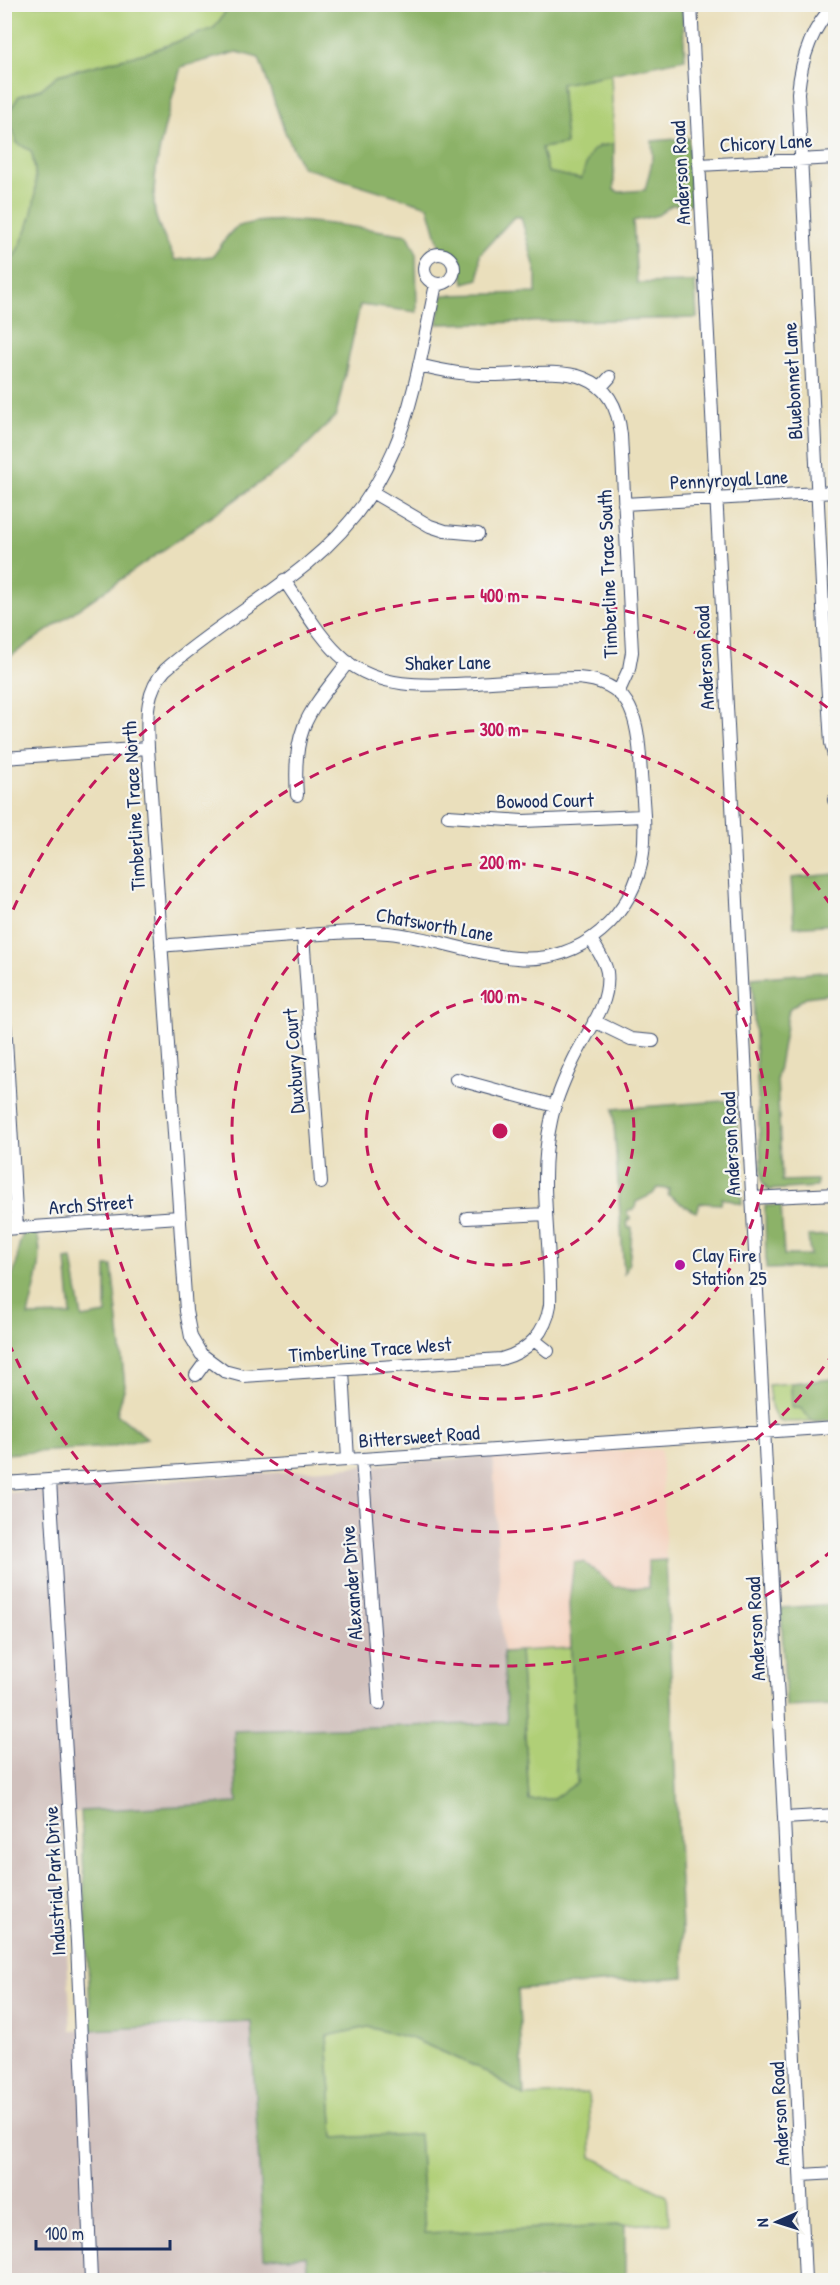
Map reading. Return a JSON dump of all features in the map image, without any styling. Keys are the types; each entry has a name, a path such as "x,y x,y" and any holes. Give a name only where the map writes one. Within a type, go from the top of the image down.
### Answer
{"street":[{"name":"Anderson Road","path":"691,4 802,2175 805,2280"},
{"name":"Bluebonnet Lane","path":"835,4 823,18 810,40 801,67 798,93 818,493 830,646 831,743 836,765"},
{"name":"Chicory Lane","path":"699,165 836,158"},
{"name":"Timberline Trace North","path":"207,1360 195,1345 188,1327 147,708 151,690 161,675 306,564 336,537 372,492 400,437 419,365 436,284"},
{"path":"419,365 448,372 477,375 561,372 584,377 596,385 610,377"},
{"name":"Timberline Trace South","path":"596,385 611,400 620,424 632,652 629,669 618,693"},
{"path":"372,492 430,526 445,531 478,534"},
{"name":"Pennyroyal Lane","path":"624,504 836,492"},
{"name":"Shaker Lane","path":"284,580 322,634 348,662 376,677 400,683 430,685 578,678 596,681 618,693"},
{"path":"297,795 296,758 302,729 314,707 348,662"},
{"path":"548,1351 534,1340 545,1323 550,1305 544,1188 546,1149 555,1106 573,1059 604,1001 607,980 603,960 591,939 619,914 632,892 642,860 643,816 636,722 628,704 618,693"},
{"path":"4,758 148,748"},
{"name":"Bowood Court","path":"448,816 523,821 643,816"},
{"name":"Chatsworth Lane","path":"161,946 362,932 424,938 507,957 527,959 555,955 591,939"},
{"name":"Duxbury Court","path":"303,935 321,1183"},
{"path":"4,1005 11,1228"},
{"path":"594,1021 631,1039 653,1041"},
{"path":"456,1079 555,1106"},
{"path":"752,1198 836,1194"},
{"path":"467,1218 546,1214"},
{"name":"Arch Street","path":"11,1228 179,1217"},
{"name":"Timberline Trace West","path":"207,1360 224,1371 243,1376 343,1370 501,1359 524,1349 534,1340"},
{"path":"196,1375 207,1360"},
{"path":"343,1370 348,1460"},
{"name":"Bittersweet Road","path":"4,1483 836,1427"},
{"name":"Alexander Drive","path":"362,1459 379,1704"},
{"name":"Industrial Park Drive","path":"50,1480 77,1942 91,2280"},
{"path":"784,1818 836,1815"},
{"path":"802,2175 836,2173"}],"shaded area":[{"path":"661,1449 666,1560 648,1561 648,1588 614,1587 584,1562 569,1604 571,1648 503,1652 493,1456"},
{"path":"493,1456 507,1723 234,1731 238,1803 60,1813 71,2031 251,2021 264,2258 306,2256 308,2280 5,2280 5,1493"}],"green space":[{"path":"322,4 331,8 360,4 682,5 685,59 561,84 566,144 541,148 548,172 581,179 593,150 614,144 614,190 619,192 645,190 653,158 652,141 689,138 691,204 672,205 658,215 633,221 637,283 695,282 697,318 437,324 443,295 536,293 536,272 521,217 514,217 480,254 479,279 464,283 460,258 439,245 428,206 302,167 285,132 259,58 237,52 181,67 166,120 154,197 156,219 175,260 213,256 234,229 253,223 296,221 408,235 416,252 417,312 360,305 336,416 291,461 5,660 5,272 21,244 32,215 36,183 31,151 17,143 8,113 19,96 41,89 58,75 149,52 214,28 229,7 228,5"},
{"path":"5,5 228,5 229,7 214,28 149,52 58,75 41,89 19,96 32,153 36,196 29,226 5,272"},
{"path":"611,74 614,144 598,146 582,179 548,173 541,148 566,144 561,84"},
{"path":"835,874 835,924 794,927 791,878"},
{"path":"835,971 835,993 806,997 789,1009 777,1077 782,1181 817,1180 817,1187 768,1190 762,1182 752,978"},
{"path":"736,1100 742,1204 722,1198 721,1204 700,1203 697,1212 668,1195 669,1189 657,1188 653,1194 636,1202 635,1209 627,1211 630,1217 630,1220 627,1220 628,1228 632,1228 629,1259 624,1274 613,1109"},
{"path":"781,1205 784,1255 810,1255 808,1236 835,1235 835,1267 766,1269 765,1206"},
{"path":"25,1231 36,1231 40,1252 38,1273 28,1316 71,1315 66,1260 72,1259 82,1318 106,1314 106,1266 112,1266 125,1386 117,1414 147,1438 111,1447 5,1454 4,1284 14,1272 19,1245"},
{"path":"834,1321 836,1321 835,1420 813,1421 800,1408 792,1408 791,1383 833,1379"},
{"path":"791,1383 792,1408 800,1408 813,1421 783,1421 774,1414 768,1385"},
{"path":"666,1560 684,1977 518,1989 524,2096 477,2067 413,2039 368,2027 327,2036 334,2138 419,2134 425,2233 625,2225 625,2280 308,2280 306,2256 264,2258 251,2022 91,2030 81,1811 237,1803 234,1731 507,1723 503,1652 520,1651 529,1800 553,1799 577,1783 569,1604 574,1562 584,1562 614,1587 648,1588 648,1561"},
{"path":"835,1604 835,1705 786,1707 781,1608"},
{"path":"571,1648 577,1783 553,1799 529,1800 520,1651"},
{"path":"368,2027 413,2039 477,2067 524,2096 588,2093 592,2157 667,2195 669,2223 425,2233 419,2134 334,2138 327,2036"}],"place":[{"name":"Clay Fire Station 25","path":"680,1265"}]}
